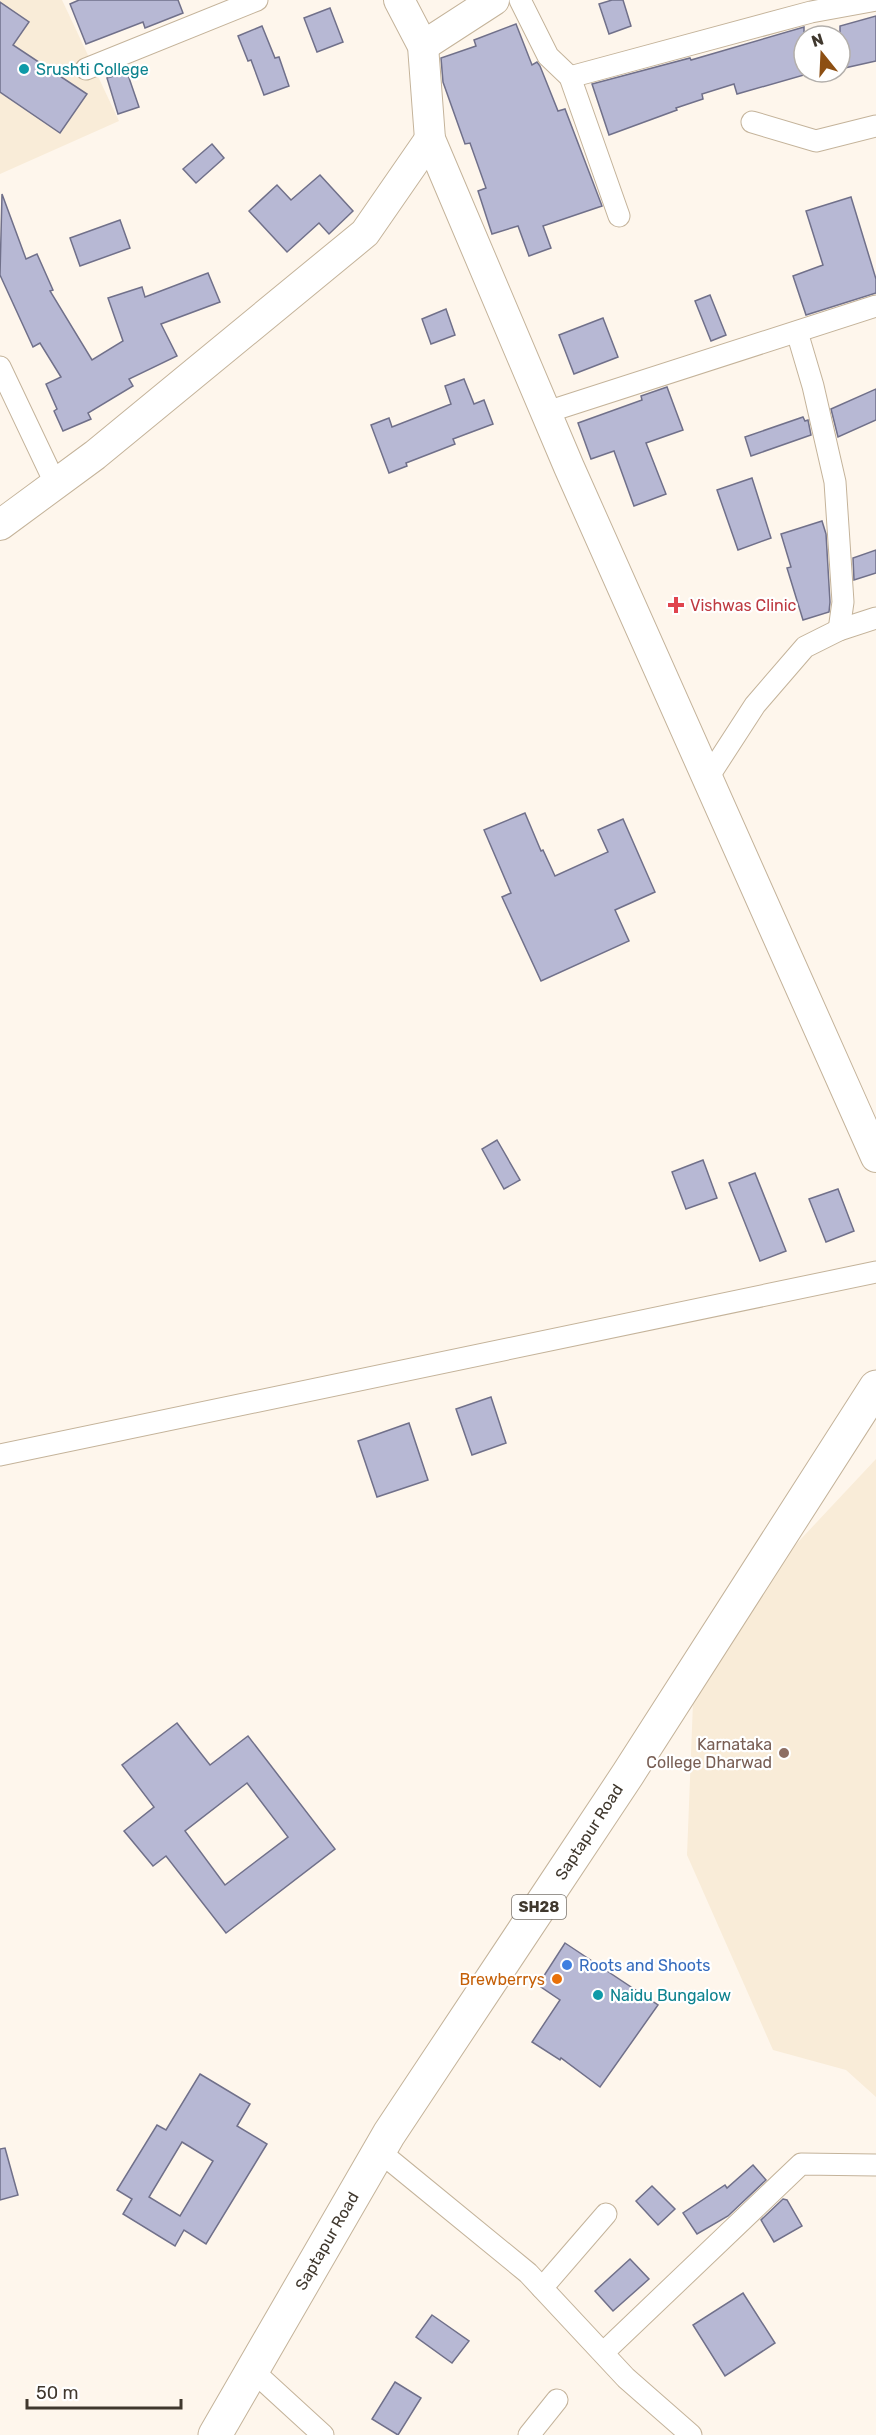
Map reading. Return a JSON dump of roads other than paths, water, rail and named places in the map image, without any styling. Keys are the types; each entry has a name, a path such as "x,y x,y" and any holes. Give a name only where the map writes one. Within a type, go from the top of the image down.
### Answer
{"main road":[{"name":"Saptapur Road","path":"215,2435 380,2151 628,1774 876,1387"}],"street":[{"path":"86,69 257,0"},
{"path":"399,0 423,46 430,139 569,467 876,1157"},
{"path":"423,46 494,0"},
{"path":"520,0 548,56 570,77 619,216"},
{"path":"570,77 811,12 876,0"},
{"path":"752,122 816,141 876,126"},
{"path":"0,525 56,485 365,232 430,139"},
{"path":"547,412 876,306"},
{"path":"797,332 813,386 835,482 843,602 839,630"},
{"path":"0,367 56,485"},
{"path":"707,779 755,705 805,647 839,630 876,618"},
{"path":"0,1455 876,1272"},
{"path":"380,2151 528,2273 626,2378 691,2435"},
{"path":"604,2352 801,2164 876,2165"},
{"path":"542,2288 606,2214"},
{"path":"252,2370 323,2435"},
{"path":"529,2435 557,2400"}],"place":[{"name":"Srushti College","path":"24,69"},
{"name":"Vishwas Clinic","path":"676,605"},
{"name":"Karnataka College Dharwad","path":"784,1753"},
{"name":"Roots and Shoots","path":"567,1965"},
{"name":"Brewberrys","path":"557,1979"},
{"name":"Naidu Bungalow","path":"598,1995"}]}
